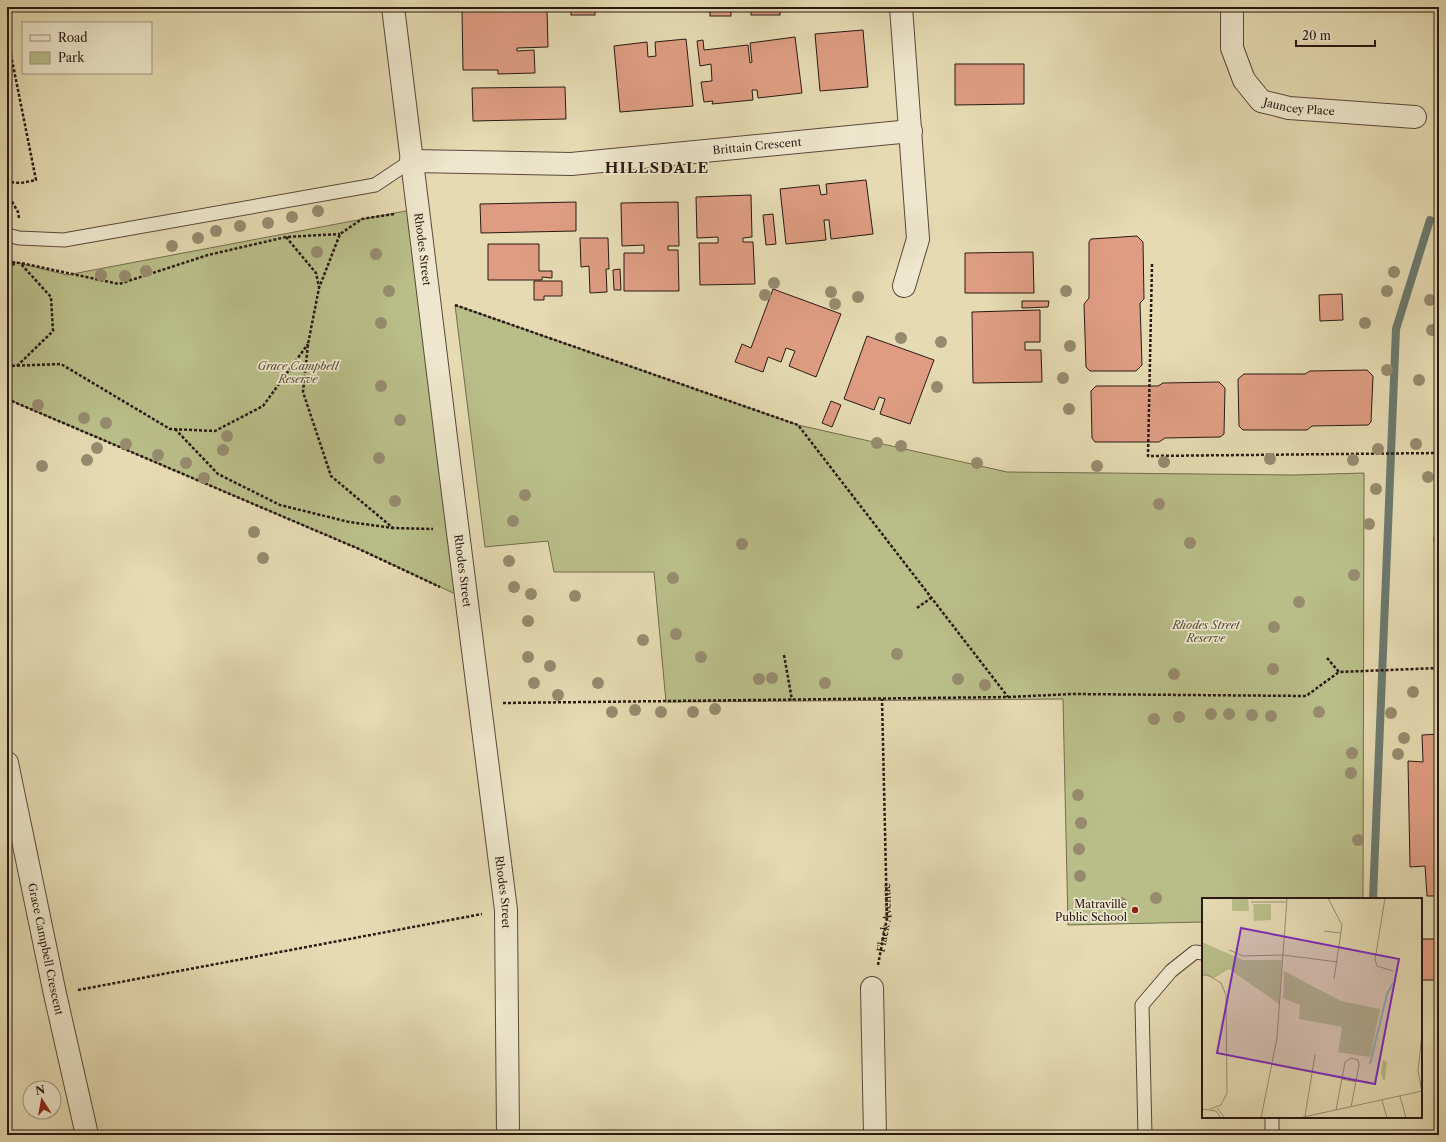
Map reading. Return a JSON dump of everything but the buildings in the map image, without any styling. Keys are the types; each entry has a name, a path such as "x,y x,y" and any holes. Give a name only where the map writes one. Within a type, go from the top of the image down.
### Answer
{"street":[{"name":"Rhodes Street","path":"393,7 457,529 506,910 508,1135"},
{"path":"901,7 918,239 904,286"},
{"name":"Jauncey Place","path":"1232,7 1232,48 1244,80 1261,101 1289,108 1415,117"},
{"name":"Brittain Crescent","path":"411,161 571,164 911,131"},
{"name":"Grace Campbell Crescent","path":"7,763 55,994 87,1135"},
{"path":"872,988 875,1135"}],"lane":[{"path":"7,235 19,238 64,240 375,185 411,161"},
{"path":"1145,1135 1142,1005 1171,971 1195,952 1202,953"},
{"path":"1272,1118 1272,1135"}],"path":[{"path":"7,35 36,180 21,183 7,182"},
{"path":"7,262 21,263 118,284 208,255 286,237 340,234 362,219 418,209"},
{"path":"340,234 319,288 308,344 303,392 331,476 393,528"},
{"path":"286,237 316,273 319,288"},
{"path":"7,265 21,263"},
{"path":"17,366 53,331 51,297 21,263"},
{"path":"1152,264 1148,456 1439,453"},
{"path":"428,296 798,425 1008,697"},
{"path":"7,366 61,364 170,429 175,428 215,431 263,406 308,344"},
{"path":"7,399 359,549 466,599"},
{"path":"175,428 218,474 280,505 348,522 393,528 457,529"},
{"path":"917,608 932,598"},
{"path":"784,655 792,700"},
{"path":"1327,658 1339,672"},
{"path":"480,703 882,699 1008,697 1072,694 1306,696 1339,672 1439,668"},
{"name":"Flack Avenue","path":"872,988 887,918 882,699"},
{"path":"55,994 506,910"}],"green space":[{"name":"Grace Campbell Reserve","path":"416,209 466,599 359,549 7,399 7,260 67,275"},
{"name":"Rhodes Street Reserve","path":"455,305 798,425 1007,472 1294,475 1364,473 1363,898 1202,898 1202,922 1068,925 1063,699 666,702 654,572 554,572 548,541 485,547"}],"waterway":[{"path":"1373,898 1396,329 1430,220"}],"place":[{"name":"Matraville Public School","path":"1135,910"}],"district":[{"name":"HILLSDALE","path":"657,168"}]}
